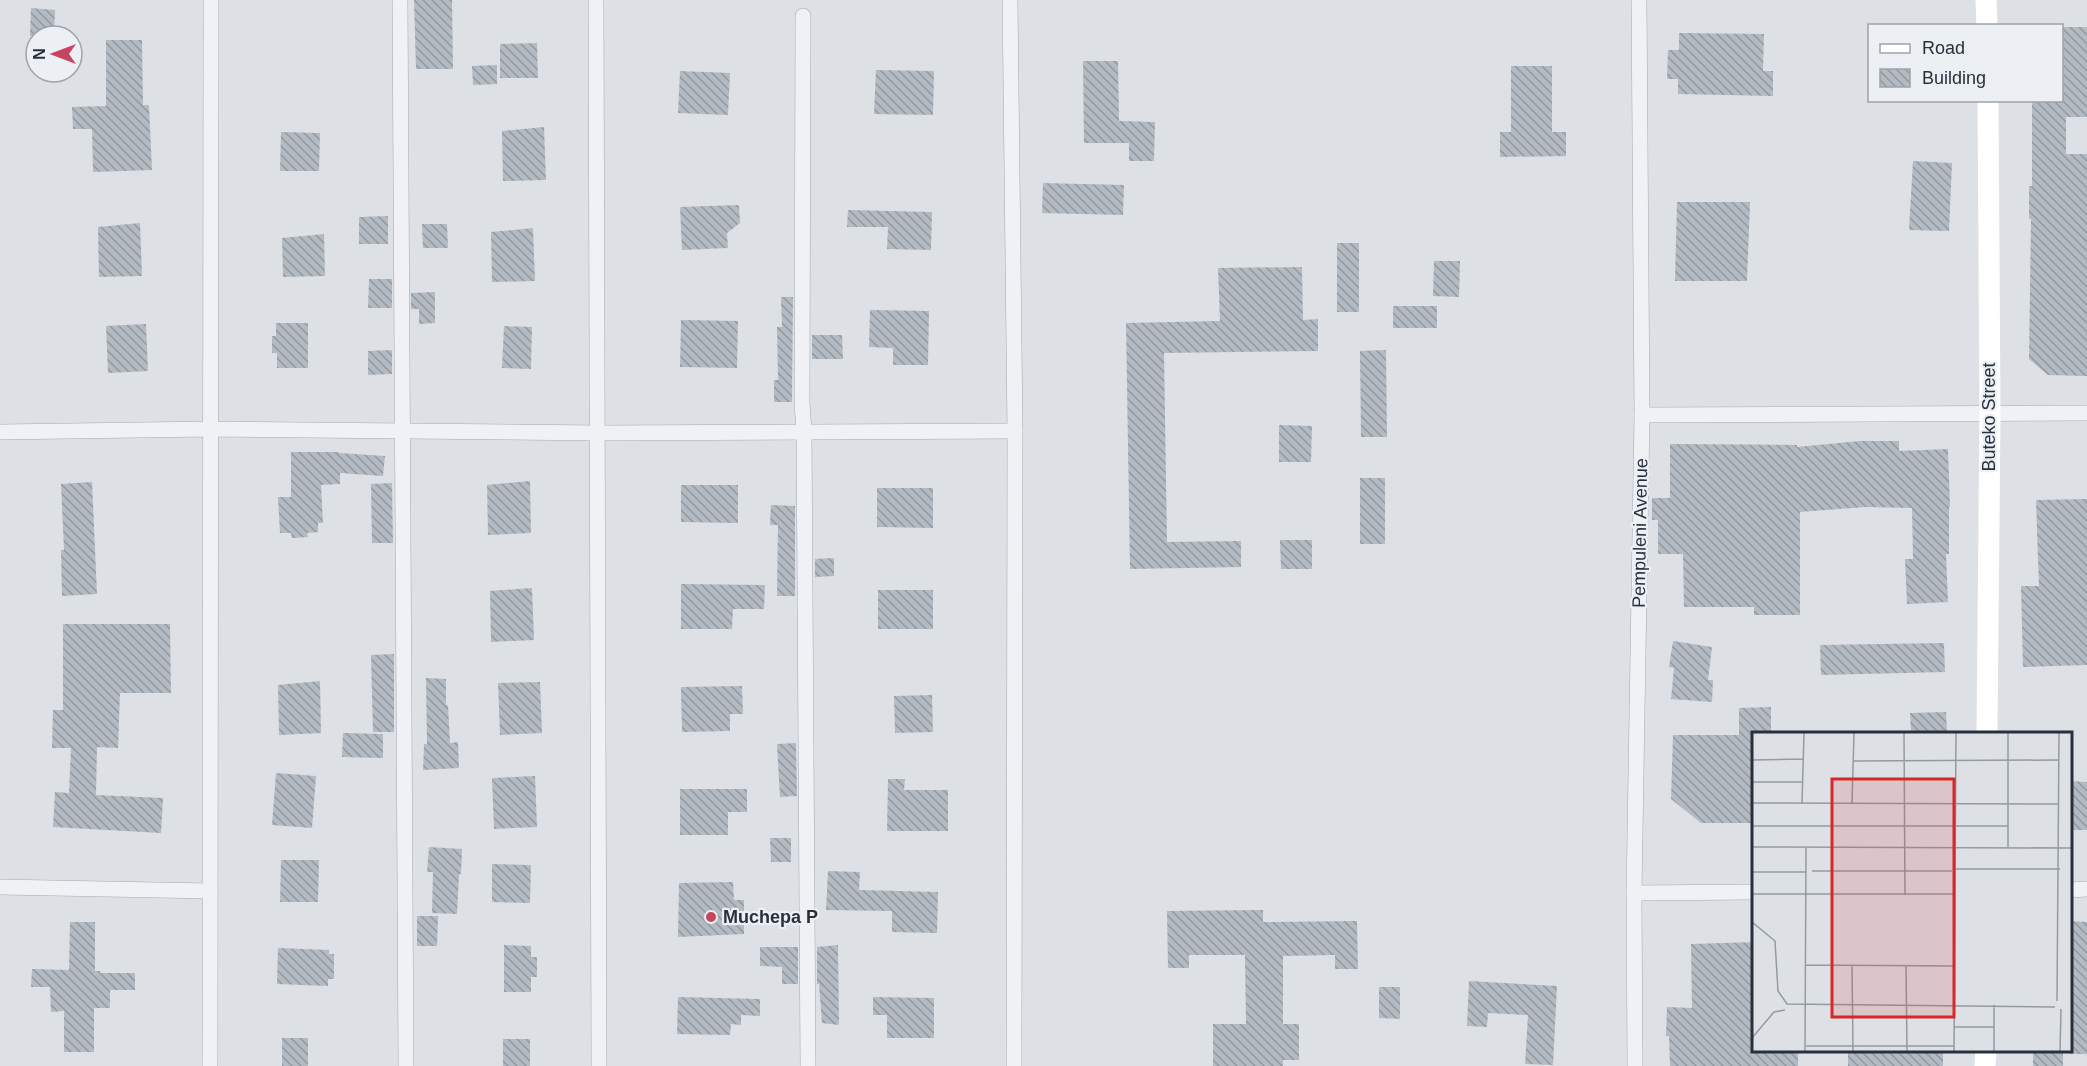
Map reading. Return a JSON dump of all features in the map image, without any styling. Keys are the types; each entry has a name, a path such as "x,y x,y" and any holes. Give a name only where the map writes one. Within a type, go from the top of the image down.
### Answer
{"street":[{"path":"210,1066 211,0"},
{"path":"400,0 406,1066"},
{"path":"596,0 599,1066"},
{"path":"1010,0 1015,431 1014,1066"},
{"name":"Pempuleni Avenue","path":"1635,1066 1634,893 1642,415 1639,0"},
{"path":"1986,0 1987,24"},
{"path":"803,16 802,403 808,1066"},
{"name":"Buteko Street","path":"1987,732 1990,413 1988,102"},
{"path":"1642,415 2087,413"},
{"path":"0,432 210,429 598,433 1015,431"},
{"path":"0,887 210,891"},
{"path":"2072,890 2087,889"},
{"path":"1634,893 1752,892"},
{"path":"1985,1066 1986,1051"}],"building":[{"path":"414,0 452,0 453,69 416,69"},
{"path":"31,8 55,10 54,24 30,24"},
{"path":"2063,27 2087,27 2087,117 2066,117 2066,154 2087,154 2087,376 2048,375 2029,359 2031,219 2029,219 2029,186 2032,186 2032,102 2063,102"},
{"path":"1679,33 1764,34 1763,71 1773,71 1773,96 1678,94 1678,79 1667,79 1668,50 1679,50"},
{"path":"106,40 142,40 143,105 149,105 152,170 93,172 92,129 73,129 72,107 106,106"},
{"path":"537,43 538,78 500,78 500,44"},
{"path":"1083,61 1118,61 1119,121 1155,122 1154,161 1129,161 1129,143 1084,143"},
{"path":"497,65 497,84 473,85 472,66"},
{"path":"1511,66 1552,66 1552,132 1566,132 1566,156 1500,157 1500,132 1511,132"},
{"path":"876,70 934,71 933,115 874,114"},
{"path":"680,71 730,73 728,115 678,113"},
{"path":"544,127 546,180 503,181 502,131"},
{"path":"281,132 320,133 319,171 280,171"},
{"path":"1913,161 1952,163 1949,231 1909,230"},
{"path":"1043,183 1124,185 1123,215 1042,213"},
{"path":"1677,202 1750,202 1747,281 1675,281"},
{"path":"739,205 740,223 727,233 728,248 682,250 680,207"},
{"path":"848,210 932,212 931,250 887,249 888,227 847,227"},
{"path":"388,216 388,244 359,244 359,217"},
{"path":"140,223 142,276 99,277 98,227"},
{"path":"422,224 447,224 448,248 423,248"},
{"path":"533,228 535,281 492,282 491,232"},
{"path":"324,234 325,276 283,277 282,238"},
{"path":"1337,243 1359,243 1359,312 1337,312"},
{"path":"1434,261 1460,261 1459,297 1433,296"},
{"path":"1302,267 1303,320 1318,319 1318,351 1164,353 1167,542 1241,541 1241,567 1130,569 1126,323 1220,321 1218,268"},
{"path":"369,279 392,279 392,308 368,308"},
{"path":"435,292 435,323 419,324 419,309 411,309 411,293"},
{"path":"781,297 793,297 792,402 774,402 774,380 778,380 777,327 782,327"},
{"path":"1393,306 1437,306 1437,328 1393,328"},
{"path":"870,310 929,311 928,365 893,365 893,348 869,347"},
{"path":"681,320 738,321 737,368 680,367"},
{"path":"276,323 308,323 308,368 277,368 277,353 272,353 272,336 276,336"},
{"path":"146,324 148,371 108,373 106,326"},
{"path":"504,326 532,327 531,369 502,368"},
{"path":"812,335 842,335 843,359 812,359"},
{"path":"392,350 392,374 368,375 368,351"},
{"path":"1386,350 1387,437 1361,437 1360,351"},
{"path":"1279,425 1312,426 1311,462 1279,462"},
{"path":"1860,441 1899,441 1899,451 1948,449 1950,507 1949,554 1946,554 1948,602 1907,604 1905,559 1913,559 1912,508 1865,507 1800,512 1800,615 1754,615 1754,607 1684,607 1683,554 1658,554 1658,520 1652,520 1652,498 1670,498 1670,444 1797,445 1797,447"},
{"path":"291,452 339,452 385,456 383,476 340,473 340,484 321,485 323,523 318,523 318,532 307,533 308,537 292,538 291,533 280,533 278,497 291,497"},
{"path":"1360,478 1385,478 1385,544 1360,544"},
{"path":"530,481 531,533 488,535 487,485"},
{"path":"92,482 97,594 62,596 61,550 64,550 61,484"},
{"path":"392,483 393,543 372,543 371,484"},
{"path":"681,485 738,485 738,523 681,522"},
{"path":"877,488 933,488 933,528 877,527"},
{"path":"2087,499 2087,665 2023,667 2021,586 2039,586 2036,500"},
{"path":"771,505 795,506 795,596 777,596 778,525 770,525"},
{"path":"1280,540 1312,540 1312,569 1281,569"},
{"path":"834,558 834,576 815,577 815,559"},
{"path":"681,584 765,585 764,609 733,609 732,629 681,629"},
{"path":"532,588 534,640 491,642 490,591"},
{"path":"878,590 933,590 933,629 878,629"},
{"path":"63,624 170,624 171,693 120,693 118,748 97,747 96,795 163,798 161,833 53,827 55,792 69,793 71,748 52,748 53,710 63,710"},
{"path":"1673,641 1712,647 1708,680 1713,680 1712,702 1671,699 1674,668 1669,667"},
{"path":"1944,643 1945,672 1821,675 1820,645"},
{"path":"394,654 394,732 373,732 371,655"},
{"path":"426,678 446,679 450,743 458,742 459,768 423,770 424,744 427,744"},
{"path":"320,681 321,733 279,735 278,685"},
{"path":"540,682 542,733 500,735 498,683"},
{"path":"742,686 743,714 730,714 730,731 682,732 681,687"},
{"path":"932,695 933,732 895,733 894,696"},
{"path":"1771,707 1771,732 1752,732 1752,823 1701,823 1671,799 1673,735 1739,735 1739,708"},
{"path":"1946,712 1947,732 1911,732 1910,713"},
{"path":"343,733 383,734 383,758 342,757"},
{"path":"796,743 797,796 780,797 777,744"},
{"path":"276,773 316,776 312,828 272,825"},
{"path":"535,776 537,827 494,829 492,778"},
{"path":"888,779 905,779 904,790 948,790 948,831 887,831"},
{"path":"2072,781 2087,782 2087,830 2072,830"},
{"path":"680,789 747,789 747,812 728,812 728,835 680,835"},
{"path":"770,838 791,838 791,862 771,862"},
{"path":"429,847 462,849 457,914 432,913 433,872 427,872"},
{"path":"281,860 319,860 318,902 280,902"},
{"path":"492,864 531,865 530,903 492,902"},
{"path":"828,871 860,872 859,890 938,892 937,933 892,932 892,911 826,910"},
{"name":"Muchepa P","path":"733,882 734,900 744,900 744,934 678,937 679,883"},
{"path":"1263,910 1263,922 1357,921 1358,969 1335,969 1335,955 1283,956 1283,1024 1299,1024 1299,1060 1283,1060 1283,1066 1213,1066 1213,1024 1246,1024 1245,955 1189,955 1189,968 1168,968 1167,911"},
{"path":"417,916 438,916 437,946 417,946"},
{"path":"2072,921 2087,922 2087,1054 2070,1054 2072,1051"},
{"path":"70,922 95,922 95,971 135,973 135,990 110,990 110,1008 94,1008 94,1052 64,1052 64,1011 51,1012 50,987 31,987 32,969 69,970"},
{"path":"1752,942 1752,1051 1798,1051 1798,1066 1670,1066 1669,1036 1666,1036 1667,1007 1692,1008 1691,944"},
{"path":"504,945 531,946 531,957 537,957 537,977 531,977 531,992 504,992"},
{"path":"838,945 839,1025 822,1023 819,984 817,984 817,947"},
{"path":"760,947 798,947 798,984 782,984 782,967 760,966"},
{"path":"278,948 329,950 329,954 334,954 334,979 328,979 328,986 277,984"},
{"path":"1469,981 1557,986 1553,1065 1525,1064 1528,1015 1488,1013 1487,1027 1467,1026"},
{"path":"1379,987 1400,987 1400,1019 1379,1018"},
{"path":"678,997 760,999 760,1016 741,1015 741,1025 731,1024 730,1035 677,1034"},
{"path":"873,997 934,998 934,1038 887,1038 887,1015 873,1015"},
{"path":"282,1038 308,1038 308,1066 282,1066"},
{"path":"503,1039 530,1039 530,1066 503,1066"},
{"path":"1848,1051 1943,1051 1943,1066 1848,1066"},
{"path":"2033,1051 2063,1051 2063,1066 2033,1066"}],"place":[{"name":"Muchepa P","path":"711,917"}]}
